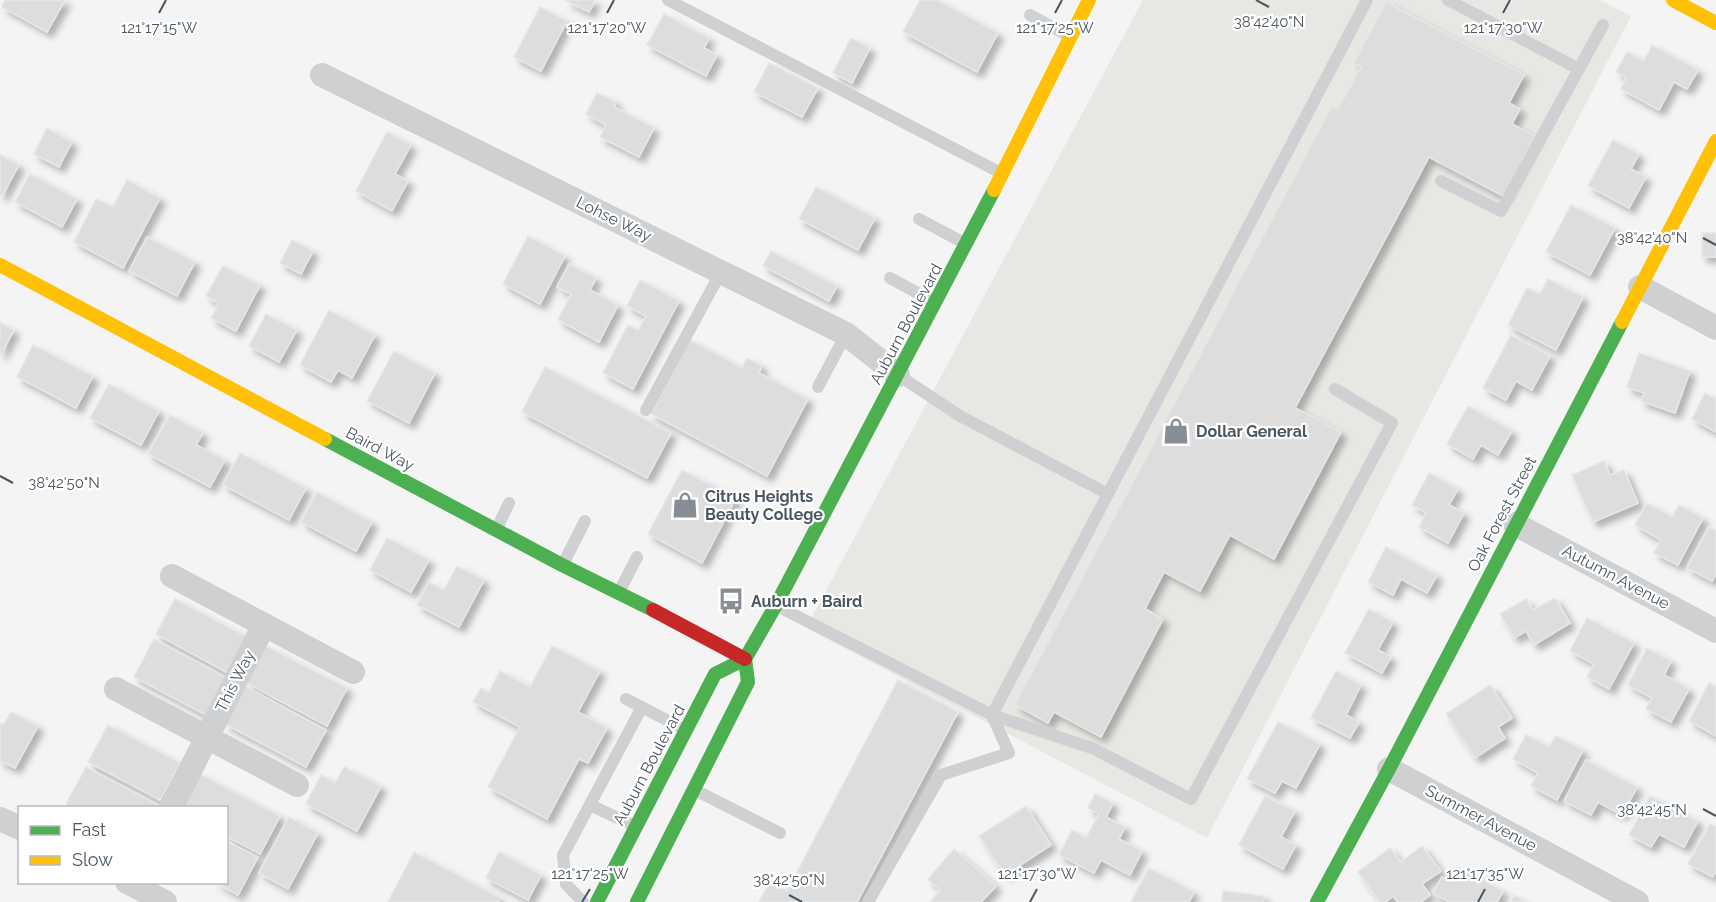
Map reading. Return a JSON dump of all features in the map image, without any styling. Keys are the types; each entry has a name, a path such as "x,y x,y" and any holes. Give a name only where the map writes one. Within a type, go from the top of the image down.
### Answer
{"street":[{"name":"Auburn Boulevard","path":"597,902 716,674 745,659 776,605 967,244 1089,0"},
{"path":"1673,0 1716,23"},
{"name":"Lohse Way","path":"322,75 846,334 898,375"},
{"name":"Oak Forest Street","path":"1317,902 1389,769 1716,141"},
{"name":"Baird Way","path":"0,265 442,495 496,530 745,659"},
{"path":"1640,287 1716,328"},
{"name":"Autumn Avenue","path":"1515,524 1716,631"},
{"path":"172,576 353,672"},
{"name":"This Way","path":"172,806 264,625"},
{"name":"Auburn Boulevard","path":"637,902 748,682 745,659"},
{"path":"116,690 297,785"},
{"name":"Summer Avenue","path":"1389,769 1637,902"},
{"path":"0,819 18,827"},
{"path":"132,884 165,902"}],"lane":[{"path":"668,0 1002,174"},
{"path":"992,715 1367,0"},
{"path":"1448,0 1579,69"},
{"path":"1030,15 1071,36"},
{"path":"1441,181 1502,211 1603,26"},
{"path":"919,219 967,244"},
{"path":"646,410 721,272"},
{"path":"890,279 936,302"},
{"path":"818,387 846,334"},
{"path":"898,375 960,416 1107,495"},
{"path":"776,605 992,715 1092,748 1191,799 1392,423 1335,389"},
{"path":"496,530 509,503"},
{"path":"562,565 585,521"},
{"path":"619,592 637,557"},
{"path":"626,699 687,730"},
{"path":"583,902 566,884 563,855 642,707"},
{"path":"868,902 941,775 1009,753 992,715"},
{"path":"694,789 780,833"},
{"path":"590,805 636,826"}],"shaded area":[{"path":"1143,0 1600,0 1631,16 1207,838 806,628"}],"building":[{"path":"5,0 65,0 47,32 2,7"},
{"path":"565,0 595,0 589,12"},
{"path":"920,0 937,0 998,33 977,72 903,32"},
{"path":"1386,2 1524,75 1509,103 1520,109 1512,124 1535,136 1503,196 1429,157 1295,408 1341,432 1274,559 1230,535 1200,591 1164,572 1145,609 1163,619 1101,737 1054,712 1048,723 1015,705 1332,106 1338,109 1361,67 1354,63"},
{"path":"540,7 567,21 541,71 514,57"},
{"path":"664,14 709,38 704,48 717,55 706,76 647,45"},
{"path":"851,38 870,48 852,83 833,73"},
{"path":"1652,45 1698,70 1687,89 1674,82 1659,110 1621,89 1626,78 1616,72 1627,52 1644,61"},
{"path":"769,63 818,88 802,117 754,92"},
{"path":"597,93 616,102 614,107 654,128 639,157 600,137 606,125 586,114"},
{"path":"47,128 72,142 59,167 34,154"},
{"path":"387,132 411,145 395,174 408,181 392,211 356,191"},
{"path":"1613,140 1639,154 1631,169 1646,177 1629,208 1588,186"},
{"path":"0,155 19,165 2,196 0,195"},
{"path":"30,174 77,199 62,227 15,202"},
{"path":"127,180 160,198 123,268 74,242 96,199 113,207"},
{"path":"816,187 875,218 858,250 799,219"},
{"path":"1571,205 1615,228 1590,275 1546,252"},
{"path":"1702,233 1716,233 1716,257 1702,257"},
{"path":"528,236 565,256 540,304 503,284"},
{"path":"147,237 195,262 177,296 129,271"},
{"path":"292,240 313,251 301,274 280,263"},
{"path":"771,251 837,286 829,301 763,266"},
{"path":"569,264 596,278 590,290 618,305 599,342 558,320 571,294 557,287"},
{"path":"223,266 260,285 236,331 211,318 219,303 206,296"},
{"path":"1548,279 1583,297 1556,350 1508,325 1527,288 1540,294"},
{"path":"640,280 679,301 633,389 603,373 628,325 638,330 646,316 627,306"},
{"path":"329,310 375,335 352,378 338,370 331,382 300,365"},
{"path":"266,314 297,330 279,362 249,346"},
{"path":"0,323 14,330 0,356"},
{"path":"1511,335 1550,356 1532,390 1516,381 1506,400 1483,388"},
{"path":"690,340 742,368 747,358 762,366 759,373 808,399 767,476 651,414"},
{"path":"33,345 93,376 76,408 17,377"},
{"path":"394,351 435,373 409,423 367,401"},
{"path":"1639,353 1690,371 1675,413 1641,401 1644,393 1627,387"},
{"path":"545,367 671,433 647,478 522,412"},
{"path":"109,384 159,411 141,445 90,418"},
{"path":"1705,393 1716,399 1716,432 1692,419"},
{"path":"1468,406 1512,431 1498,455 1481,445 1473,459 1447,444"},
{"path":"170,415 203,433 196,445 225,460 210,487 148,454"},
{"path":"240,453 306,488 289,520 223,485"},
{"path":"1604,461 1610,475 1624,470 1638,503 1593,522 1572,475"},
{"path":"682,470 736,498 702,563 648,534"},
{"path":"1429,473 1458,489 1449,505 1464,513 1448,543 1419,527 1426,513 1412,505"},
{"path":"317,492 372,522 356,551 301,522"},
{"path":"1647,503 1672,517 1679,505 1703,518 1678,565 1654,553 1661,540 1635,525"},
{"path":"1709,527 1716,531 1716,574 1712,581 1687,568"},
{"path":"387,538 429,560 411,592 370,570"},
{"path":"1386,547 1437,575 1427,593 1401,579 1393,595 1368,582"},
{"path":"457,566 484,580 459,627 417,605 429,582 444,590"},
{"path":"1555,598 1570,623 1534,645 1526,631 1514,638 1500,614 1526,599 1533,610"},
{"path":"175,599 247,637 228,673 156,634"},
{"path":"1369,609 1393,622 1378,650 1391,657 1382,673 1345,653"},
{"path":"1587,618 1634,643 1609,689 1587,677 1594,664 1570,651"},
{"path":"154,639 225,677 206,715 134,677"},
{"path":"266,646 347,688 327,726 246,683"},
{"path":"552,646 600,671 578,712 607,728 588,763 579,759 547,819 488,787 520,727 473,702 481,688 489,692 500,671 530,687"},
{"path":"1647,648 1671,661 1664,675 1689,689 1671,722 1646,709 1652,698 1628,685"},
{"path":"1336,671 1361,685 1346,715 1359,722 1350,738 1311,718"},
{"path":"898,680 958,712 857,902 759,902 770,882 787,891"},
{"path":"1709,683 1716,687 1716,736 1689,721"},
{"path":"1490,685 1512,718 1498,727 1505,738 1475,758 1446,714"},
{"path":"245,686 326,730 306,767 225,724"},
{"path":"11,712 38,726 15,768 0,761 0,723 3,725"},
{"path":"1278,722 1320,744 1296,788 1282,781 1275,793 1247,779"},
{"path":"108,725 180,763 160,800 88,762"},
{"path":"1526,735 1549,747 1556,736 1583,750 1557,800 1531,786 1538,773 1513,759"},
{"path":"1586,760 1637,787 1622,815 1598,802 1591,815 1564,801"},
{"path":"86,767 158,805 69,806 66,804"},
{"path":"344,767 381,786 357,831 306,804 321,775 335,783"},
{"path":"198,773 280,816 260,854 228,837 228,806 180,806"},
{"path":"1095,794 1113,803 1106,817 1125,827 1119,839 1142,851 1130,875 1101,860 1094,873 1059,855 1072,830 1086,838 1099,814 1088,808"},
{"path":"1265,796 1295,811 1281,837 1296,845 1283,869 1239,845"},
{"path":"1650,796 1698,821 1684,847 1659,834 1651,847 1629,835"},
{"path":"1026,806 1051,845 1005,875 979,836"},
{"path":"289,817 318,833 288,889 259,873"},
{"path":"1710,824 1716,827 1716,872 1713,877 1688,864"},
{"path":"228,842 258,857 238,895 219,884 228,884"},
{"path":"1422,846 1441,871 1422,884 1430,895 1421,902 1398,902 1393,896 1385,902 1380,902 1358,872 1390,848 1401,862"},
{"path":"954,849 996,886 981,902 930,902 940,890 928,879"},
{"path":"414,852 500,898 498,902 388,902"},
{"path":"499,852 541,875 528,900 486,878"},
{"path":"1458,867 1503,891 1497,902 1449,902 1433,893 1442,877 1451,881"},
{"path":"1149,868 1194,892 1189,902 1131,902"},
{"path":"1223,891 1264,896 1263,902 1222,902"},
{"path":"1514,895 1526,902 1511,902"}],"traffic: fast":[{"path":"597,902 715,674 745,659 776,605 994,190"},
{"path":"1317,902 1389,769 1622,322"},
{"path":"325,439 562,565 653,610"},
{"path":"637,902 748,682 745,659"}],"traffic: slow":[{"path":"994,190 1089,0"},
{"path":"1673,0 1716,23"},
{"path":"1622,322 1716,141"},
{"path":"0,265 325,439"}],"traffic: jam":[{"path":"653,610 745,659"}],"place":[{"name":"Dollar General","path":"1176,431"},
{"name":"Citrus Heights Beauty College","path":"685,505"},
{"name":"Auburn + Baird","path":"731,601"}]}
